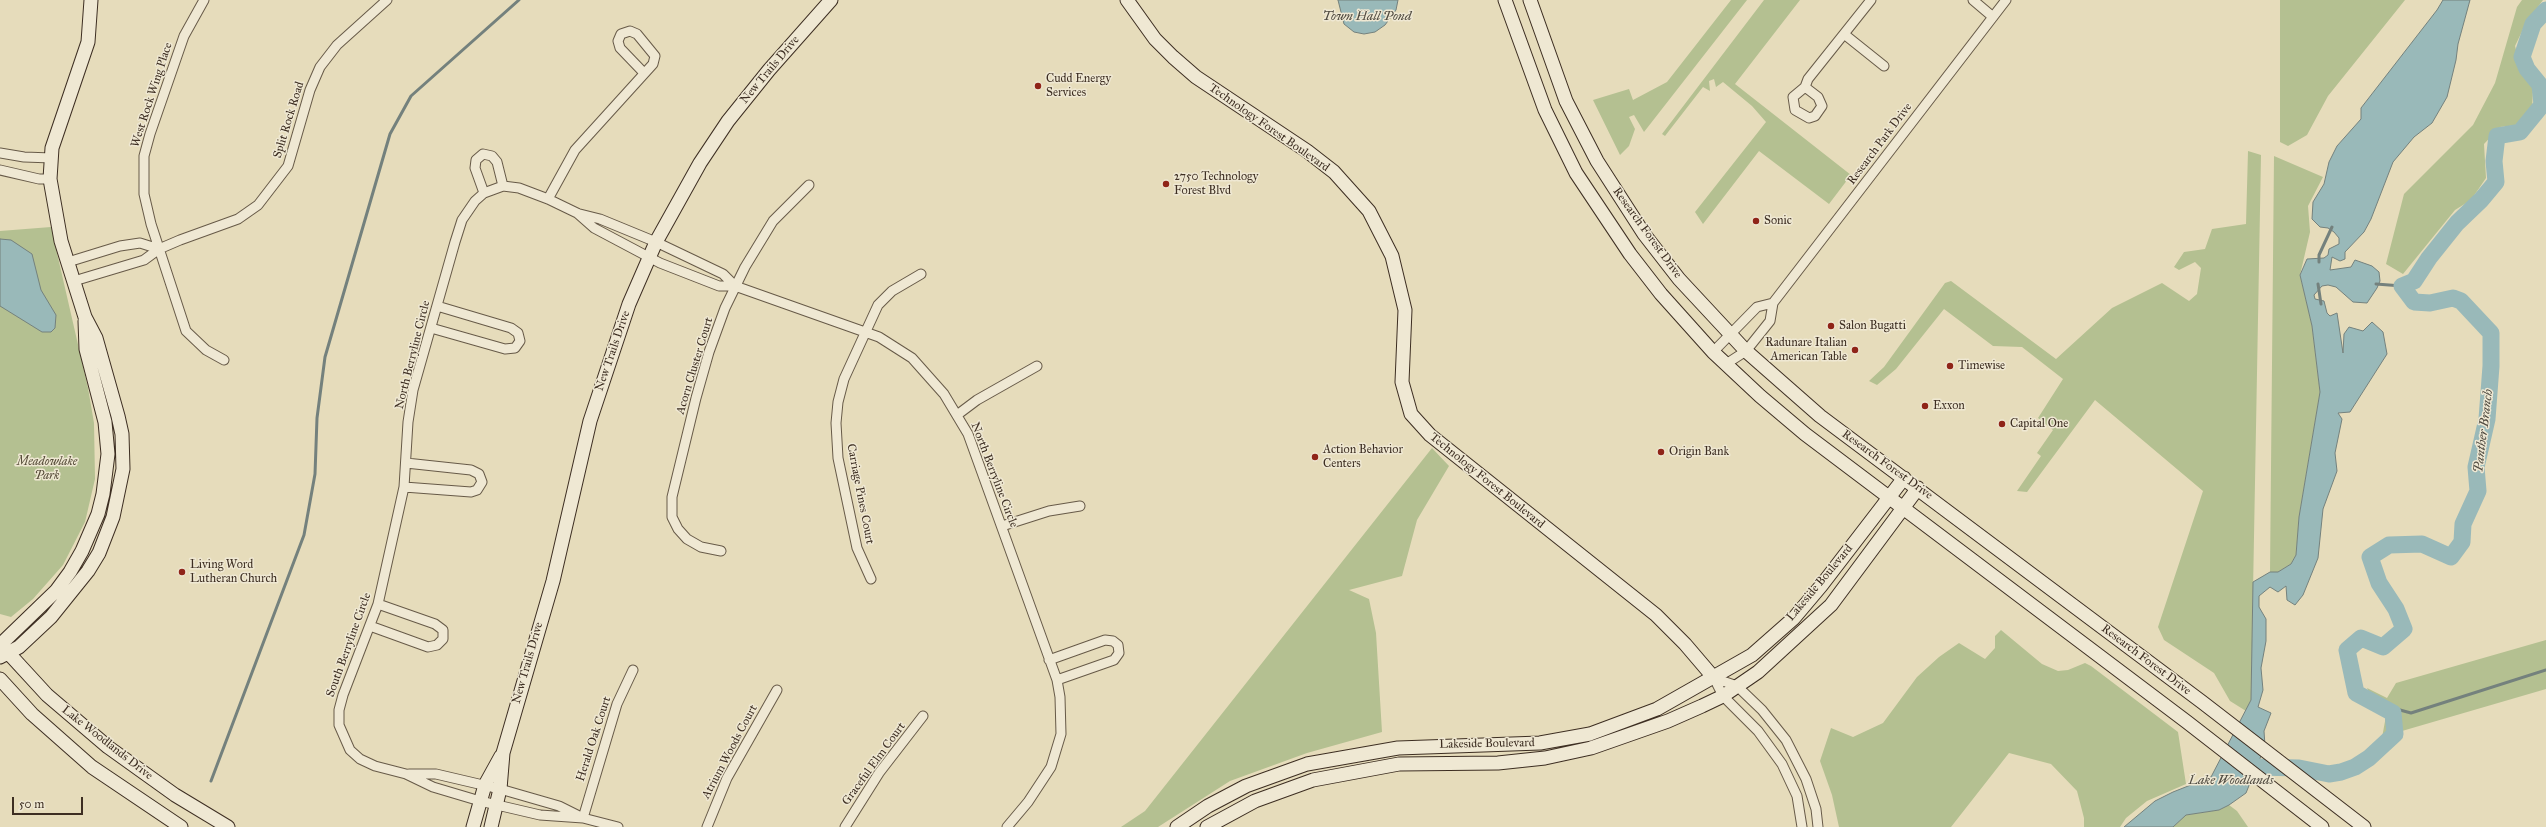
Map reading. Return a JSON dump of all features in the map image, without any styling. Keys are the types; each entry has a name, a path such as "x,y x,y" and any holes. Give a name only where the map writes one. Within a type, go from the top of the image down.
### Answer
{"street":[{"path":"2,648 56,591 70,572 82,551 101,500 108,454 105,422 86,349 85,317 68,262 54,208 50,179 52,158 62,113 88,42 91,0"},
{"name":"West Rock Wing Place","path":"204,0 184,36 144,156 146,207 177,308 186,331 206,350 224,360"},
{"name":"Split Rock Road","path":"74,280 144,260 159,249 238,219 267,196 288,166 310,90 320,67 337,44 387,0"},
{"name":"New Trails Drive","path":"491,827 500,789 503,753 553,581 590,422 629,304 656,242 674,207 728,121 769,70 831,0"},
{"name":"Technology Forest Boulevard","path":"1127,0 1155,39 1173,58 1196,77 1307,151 1334,172 1369,211 1392,256 1405,310 1402,382 1411,414 1430,435 1656,616 1685,644 1714,678 1723,696 1758,731 1782,764 1797,796 1802,827"},
{"name":"Research Forest Drive","path":"1505,0 1545,110 1576,173 1630,254 1661,294 1713,352 1805,434 2187,722 2322,827"},
{"name":"Research Forest Drive","path":"1530,0 1566,101 1597,161 1644,234 1679,279 1730,336 1820,416 2202,702 2361,825"},
{"path":"1805,87 1808,79 1871,0"},
{"path":"1973,0 1992,17"},
{"name":"Research Park Drive","path":"1726,364 1746,351 1770,321 1773,303 2003,1"},
{"path":"548,199 575,150 652,64 655,56 651,48 637,34 630,31 621,34 618,41 620,48 644,72"},
{"path":"1844,34 1884,66"},
{"path":"0,153 24,157 52,158"},
{"path":"484,193 475,168 476,160 483,154 492,156 496,162 503,186"},
{"path":"0,170 39,179 50,179"},
{"name":"Acorn Cluster Court","path":"721,552 701,547 687,539 678,529 672,517 672,497 709,352 735,286 773,221 809,185"},
{"name":"North Berryline Circle","path":"389,556 404,487 408,422 413,390 462,220 468,210 484,193 503,186 519,188 548,199 577,213 600,219 656,242 723,274 735,286"},
{"name":"North Berryline Circle","path":"577,213 594,228 649,258 719,286 735,286 865,331 895,346 912,358 944,394 968,434 1057,680"},
{"path":"68,262 133,244 140,244 159,249"},
{"name":"Carriage Pines Court","path":"871,579 857,548 838,458 836,423 844,379 878,305 892,291 921,274"},
{"path":"1713,352 1757,307 1773,303"},
{"path":"431,328 505,349 516,348 520,341 518,333 511,328 437,306"},
{"path":"957,415 977,400 1037,366"},
{"path":"404,487 471,492 477,490 482,482 479,474 471,470 406,464"},
{"name":"Lakeside Boulevard","path":"1177,827 1208,806 1256,781 1307,764 1398,748 1540,743 1590,734 1657,709 1714,678 1752,655 1794,618 1821,586 1904,478"},
{"name":"Lakeside Boulevard","path":"1206,827 1255,801 1313,780 1399,764 1498,763 1545,758 1591,748 1668,721 1723,696 1758,672 1792,643 1833,602 1918,488"},
{"path":"1002,526 1049,511 1080,506"},
{"name":"South Berryline Circle","path":"389,556 378,604 343,695 339,710 340,725 350,750 360,759 375,766 406,774 433,787 480,801 540,815 583,818 618,827"},
{"path":"370,626 428,647 437,645 443,639 443,630 435,624 378,604"},
{"path":"1007,827 1041,785 1055,756 1061,734 1062,715 1057,680 1114,660 1119,653 1118,645 1113,641 1105,640 1049,660"},
{"name":"Lake Woodlands Drive","path":"2,648 47,695 108,747 175,795 228,827"},
{"name":"Herald Oak Court","path":"583,818 617,704 632,670"},
{"path":"1714,678 1737,686 1766,715 1794,753 1812,794 1818,827"},
{"name":"Lake Woodlands Drive","path":"0,679 32,714 92,767 181,827"},
{"name":"Atrium Woods Court","path":"707,827 727,778 777,690"},
{"name":"Graceful Elm Court","path":"845,827 875,779 923,716"},
{"path":"1590,734 1591,748"},
{"path":"1398,748 1399,764"},
{"name":"New Trails Drive","path":"473,827 485,785 503,753"},
{"name":"South Berryline Circle","path":"406,774 436,774 485,785 559,806 583,818"}],"green space":[{"path":"1731,0 1747,0 1644,132 1634,115 1629,117 1635,129 1629,146 1620,155 1593,100 1629,89 1633,100 1667,82"},
{"path":"1764,0 1800,0 1735,84 1851,175 1829,204 1759,151 1703,224 1695,212 1766,122 1752,106 1723,82 1716,87 1714,79 1709,81 1710,91 1703,87 1665,136 1662,134"},
{"path":"2280,0 2405,0 2328,96 2307,135 2288,146 2280,142"},
{"path":"2522,0 2543,0 2526,23 2515,46 2521,68 2533,87 2532,111 2517,125 2500,127 2484,144 2486,178 2471,200 2455,210 2403,274 2386,264 2404,194 2473,125 2495,83 2517,7"},
{"path":"2248,151 2261,155 2251,700 2246,711 2230,701 2214,673 2164,640 2158,627 2203,491 2095,400 2027,492 2017,491 2041,456 2037,453 2053,430 2038,418 2063,379 2022,347 1993,346 1944,309 1896,369 1877,385 1869,381 1884,367 1945,283 1951,281 2056,359 2112,308 2162,283 2189,301 2197,294 2201,268 2195,262 2179,270 2174,267 2184,252 2205,249 2212,229 2246,224"},
{"path":"2274,156 2323,177 2308,206 2310,232 2300,275 2312,326 2320,392 2299,517 2296,555 2291,564 2278,572 2270,572"},
{"name":"Meadowlake Park","path":"51,227 88,388 94,423 95,479 85,522 63,565 33,599 11,617 0,614 0,231"},
{"path":"1432,448 1449,466 1417,520 1402,576 1349,590 1369,599 1376,633 1382,732 1307,753 1230,781 1158,827 1121,827 1145,811"},
{"path":"2001,630 2042,664 2058,671 2068,670 2085,663 2091,666 2178,732 2186,784 2147,801 2126,818 2120,827 2084,827 2084,818 2077,791 2051,764 2009,753 1951,827 1839,827 1832,795 1820,761 1831,728 1853,737 1883,723 1917,677 1939,657 1959,643 1985,659 1995,648 1995,636"},
{"path":"2546,640 2546,689 2402,731 2385,746 2381,743 2386,716 2365,701 2371,697 2367,688 2387,698 2396,683"},
{"path":"2229,805 2237,811 2248,827 2173,827 2186,815 2219,810"}],"water":[{"name":"Town Hall Pond","path":"1338,0 1398,0 1396,10 1385,25 1375,32 1364,34 1354,32 1344,24"},
{"name":"Lake Woodlands","path":"2443,0 2470,0 2458,44 2456,60 2447,97 2432,123 2414,137 2393,162 2371,219 2364,232 2345,252 2345,259 2340,261 2332,257 2330,270 2351,267 2355,260 2372,266 2379,272 2380,281 2377,288 2367,303 2353,302 2336,287 2328,285 2322,286 2314,295 2315,299 2324,301 2327,313 2330,316 2337,313 2343,353 2344,334 2349,327 2363,331 2372,322 2383,332 2387,354 2350,412 2338,413 2342,419 2335,453 2337,471 2323,509 2318,558 2303,595 2295,605 2287,600 2286,586 2278,592 2270,587 2259,596 2259,607 2266,619 2266,641 2261,668 2263,690 2258,707 2271,713 2264,731 2265,746 2246,793 2229,805 2219,810 2186,815 2173,827 2124,827 2155,801 2211,777 2251,700 2253,582 2270,572 2278,572 2291,564 2296,555 2299,517 2320,392 2312,326 2300,275 2307,259 2324,258 2328,255 2329,249 2339,244 2339,238 2334,232 2328,228 2320,227 2312,219 2313,202 2324,184 2329,162 2337,146 2361,119 2361,108 2437,10"},
{"path":"0,239 11,240 32,254 41,290 56,315 55,328 51,332 42,332 0,306"}],"waterway":[{"path":"211,781 304,535 315,474 317,418 325,357 390,134 411,96 519,0"},
{"name":"Panther Branch","path":"2235,776 2257,767 2299,768 2329,774 2341,772 2355,767 2369,758 2395,734 2393,713 2356,693 2347,650 2361,638 2383,647 2404,629 2396,609 2379,583 2370,557 2389,545 2422,544 2451,557 2462,542 2463,524 2478,491 2476,467 2487,419 2491,366 2491,333 2461,301 2453,298 2430,303 2414,302 2402,286 2414,281 2429,258 2457,223 2481,200 2496,182 2494,161 2497,136 2520,132 2542,105 2540,85 2527,69 2522,57 2533,24 2546,10"},
{"path":"2319,262 2319,255 2332,227"},
{"path":"2318,284 2321,304"},
{"path":"2376,284 2402,286"},
{"path":"2393,713 2400,710 2411,713 2546,670"}],"place":[{"name":"Cudd Energy Services","path":"1038,86"},
{"name":"2750 Technology Forest Blvd","path":"1166,184"},
{"name":"Sonic","path":"1756,221"},
{"name":"Salon Bugatti","path":"1831,326"},
{"name":"Radunare Italian American Table","path":"1855,350"},
{"name":"Timewise","path":"1950,366"},
{"name":"Exxon","path":"1925,406"},
{"name":"Capital One","path":"2002,424"},
{"name":"Origin Bank","path":"1661,452"},
{"name":"Action Behavior Centers","path":"1315,457"},
{"name":"Living Word Lutheran Church","path":"182,572"}]}
